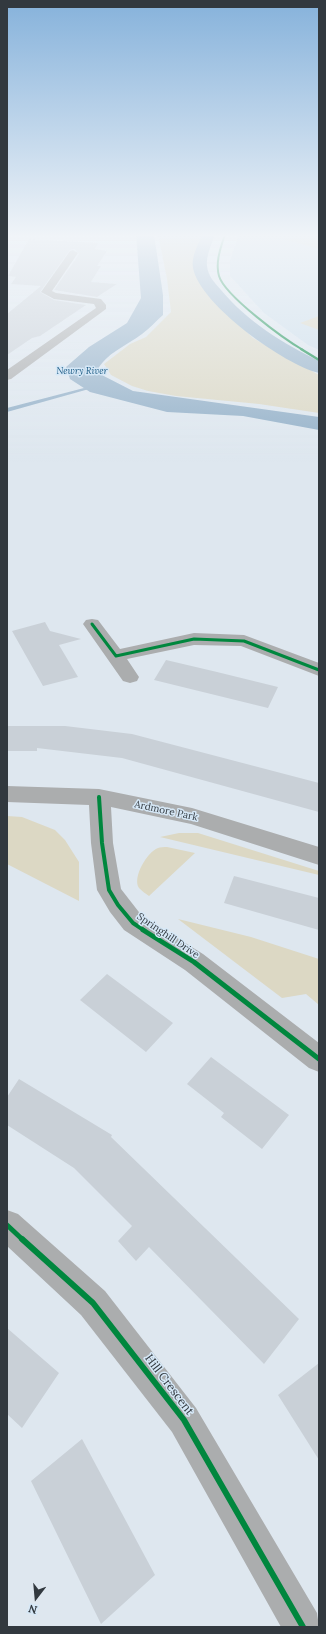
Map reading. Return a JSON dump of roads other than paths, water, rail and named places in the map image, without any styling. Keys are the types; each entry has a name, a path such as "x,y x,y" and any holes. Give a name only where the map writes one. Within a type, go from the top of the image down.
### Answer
{"street":[{"path":"7,376 101,310"},
{"path":"92,624 130,677"},
{"path":"116,656 194,639 244,641 319,670"},
{"name":"Ardmore Park","path":"7,794 99,798 192,816 319,856"},
{"name":"Springhill Drive","path":"99,798 102,843 109,890 133,923 194,962 319,1059"},
{"name":"Hill Crescent","path":"7,1225 93,1303 184,1420 303,1627"}],"water":[{"name":"Newry River","path":"134,310 163,310 163,315 147,330 105,359 96,372 133,391 319,417 319,430 243,416 167,412 90,392 70,379 66,367 89,347 127,323"}],"waterway":[{"path":"231,310 248,326 275,344 319,368"},
{"path":"7,410 86,389"}]}
